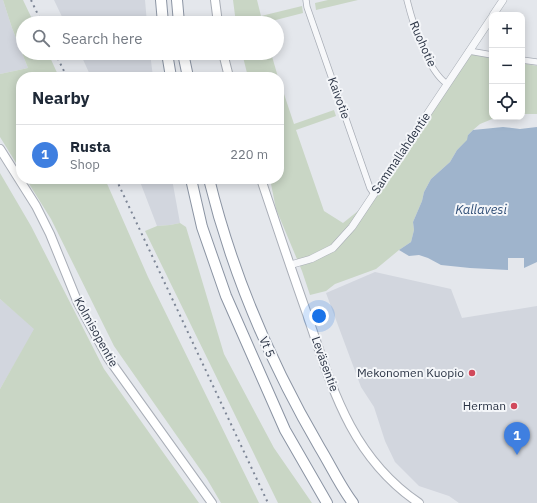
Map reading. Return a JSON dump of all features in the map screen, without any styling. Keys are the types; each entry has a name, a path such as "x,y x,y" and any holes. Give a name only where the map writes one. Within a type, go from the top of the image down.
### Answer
{"highway":[{"path":"161,0 163,16"},
{"path":"177,0 178,16"},
{"path":"168,60 170,72"},
{"path":"184,60 187,72"},
{"name":"Vt 5","path":"192,184 202,227 229,302 285,430 327,503"},
{"name":"Vt 5","path":"210,184 219,220 244,290 271,357 304,420 353,503"}],"main road":[{"path":"214,0 217,16"},
{"path":"225,60 228,72"},
{"name":"Kolmisopentie","path":"0,149 16,174"},
{"name":"Kolmisopentie","path":"22,184 36,206 50,234 78,302 108,358 212,503"},
{"name":"Leväsentie","path":"263,184 330,380 344,414 357,438 381,469 396,484 420,503"}],"street":[{"name":"Kaivotie","path":"306,0 309,14 370,188 374,194"},
{"name":"Ruohotie","path":"407,0 411,18 431,66 447,84"},
{"name":"Sammallahdentie","path":"496,12 503,0"},
{"name":"Sammallahdentie","path":"290,265 311,260 333,248 352,227 489,22"},
{"path":"469,51 489,54"},
{"path":"525,60 537,62"}],"shaded area":[{"path":"0,0 3,0 16,38 16,60 25,60 28,68 0,74"},
{"path":"54,0 145,0 146,16 62,16"},
{"path":"83,60 151,60 152,72 89,72"},
{"path":"141,184 173,184 180,223 157,226"},
{"path":"375,272 451,289 462,318 537,306 537,503 459,503 449,496 419,486 395,462 385,441 374,407 361,387 326,293"},
{"path":"0,299 35,329 0,389"}],"green space":[{"path":"3,0 23,0 31,16 16,16 16,38"},
{"path":"233,0 257,0 261,16 235,16"},
{"path":"328,0 358,0 316,10 315,3"},
{"path":"302,6 303,13 284,18 284,16 261,16"},
{"path":"470,53 489,56 490,120 480,124 468,135 468,140 457,150 450,162 431,179 424,192 422,201 413,222 414,230 411,242 376,269 335,284 326,291 310,295 302,271 276,209 271,184 284,184 284,94 294,124 334,110 336,116 296,130 324,211 343,223 378,195"},
{"path":"25,60 51,60 57,72 16,72 16,163 0,137 0,74 28,68"},
{"path":"244,60 273,60 277,72 247,72"},
{"path":"525,64 537,66 537,114 525,114"},
{"path":"0,173 31,226 104,369 199,503 0,503 0,389 34,329 0,299"},
{"path":"29,184 107,184 148,277 259,503 221,503 207,479 114,346 51,219"},
{"path":"180,223 186,227 224,354 274,448 312,503 278,503 145,231 157,226"}],"water":[{"name":"Kallavesi","path":"503,127 520,129 537,127 537,262 524,268 524,258 508,258 508,270 470,268 441,265 419,255 409,256 399,250 411,242 414,230 413,222 422,201 424,192 431,179 450,162 457,150 467,140 468,135 473,130"}],"railway":[{"path":"31,0 39,16"},
{"path":"58,60 64,72"},
{"path":"118,184 268,503"}],"place":[{"name":"Mekonomen Kuopio","path":"472,373"},
{"name":"Herman","path":"514,406"},
{"name":"Rusta","path":"517,455"}]}
